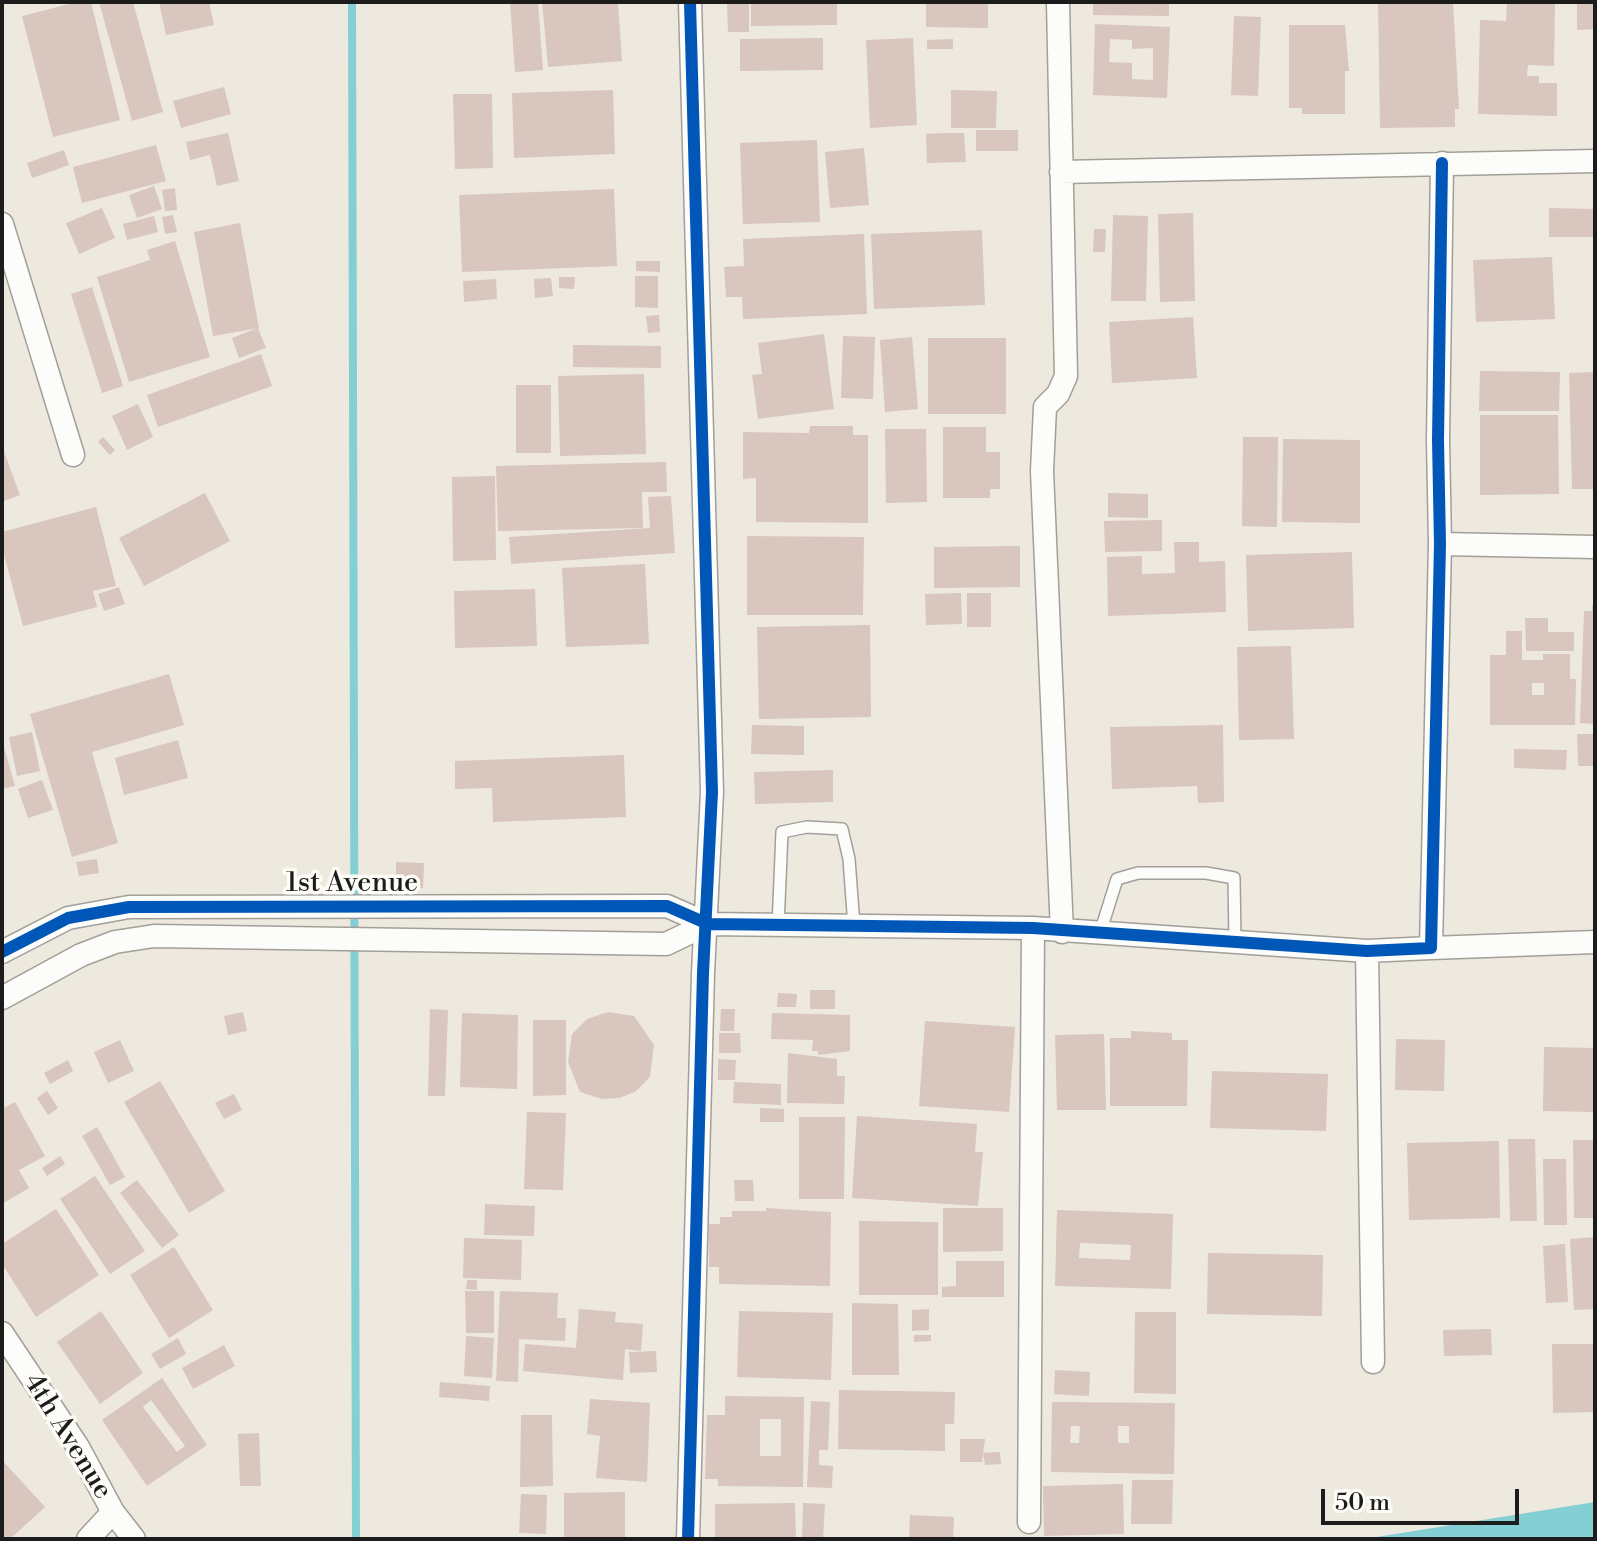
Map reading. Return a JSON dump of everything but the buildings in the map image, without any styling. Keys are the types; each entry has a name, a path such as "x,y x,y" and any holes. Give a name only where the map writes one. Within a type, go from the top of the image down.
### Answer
{"street":[{"path":"688,1539 703,973 708,924 712,792 690,2"},
{"path":"1058,2 1066,376 1058,394 1045,407 1042,471 1062,932"},
{"path":"1061,172 1595,161"},
{"path":"1431,948 1440,544 1438,440 1442,163"},
{"path":"2,224 73,455"},
{"path":"1440,544 1595,547"},
{"name":"1st Avenue","path":"2,952 68,918 129,907 500,909 667,906 708,924"},
{"path":"708,924 1033,928 1367,951 1595,942"},
{"name":"1st Avenue","path":"2,998 81,955 115,942 154,936 500,939 666,944 708,924"},
{"path":"1029,1522 1033,928"},
{"path":"1367,951 1373,1362"},
{"name":"4th Avenue","path":"2,1333 78,1447 113,1512 134,1539"},
{"path":"88,1539 113,1512"}],"lane":[{"path":"778,926 782,832 807,827 842,829 849,859 854,926"},
{"path":"1100,934 1117,879 1138,873 1206,873 1234,878 1235,941"}],"water":[{"path":"1595,1502 1595,1539 1364,1539"}],"waterway":[{"path":"352,2 356,1539"}],"cycle path":[{"path":"688,1539 703,973 712,792 690,2"},
{"path":"2,952 68,918 129,907 667,906 708,924 1033,928 1367,951 1431,948 1440,544 1438,440 1442,163"}]}
